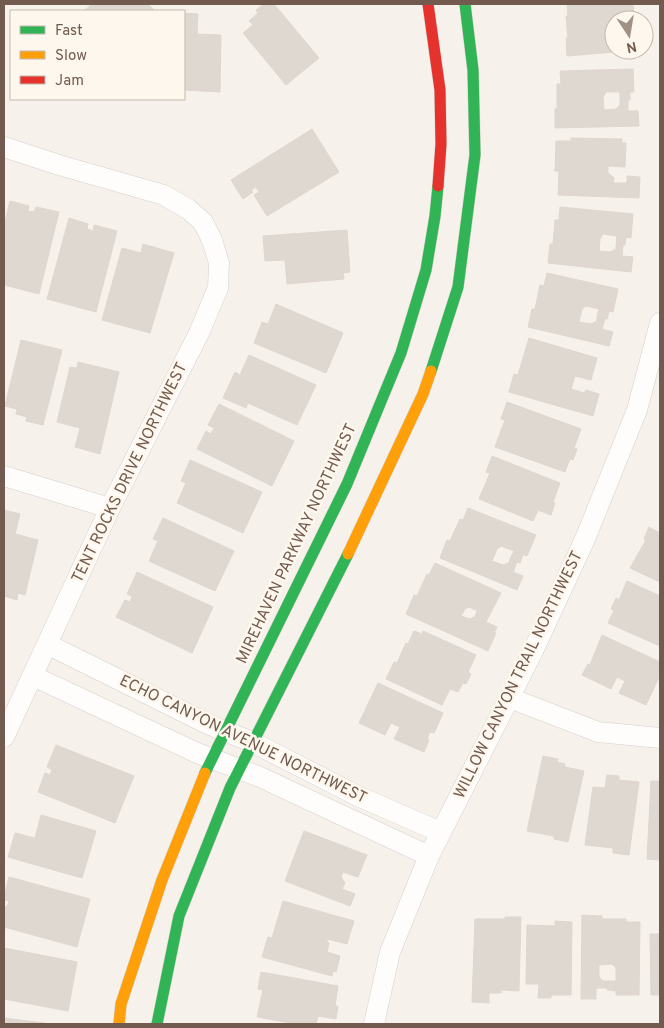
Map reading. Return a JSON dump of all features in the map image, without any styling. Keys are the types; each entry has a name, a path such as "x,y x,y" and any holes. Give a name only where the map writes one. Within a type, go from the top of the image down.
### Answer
{"street":[{"name":"MIREHAVEN PARKWAY NORTHWEST","path":"119,1024 121,1004 162,880 211,758 347,484 401,353 426,270 435,216 441,144 440,90 428,4"},
{"path":"157,1024 180,916 238,769 366,519 423,394 446,330 458,287 468,224 475,155 472,70 465,4"},
{"name":"TENT ROCKS DRIVE NORTHWEST","path":"4,147 164,195 188,209 203,222 212,240 218,264 218,288 199,333 110,508 4,737"},
{"name":"WILLOW CANYON TRAIL NORTHWEST","path":"374,1024 390,952 428,856 510,698 589,530 637,410 660,323"},
{"path":"4,476 110,508"},
{"name":"ECHO CANYON AVENUE NORTHWEST","path":"47,644 210,725 252,742 358,796 440,832"},
{"name":"ECHO CANYON AVENUE NORTHWEST","path":"32,676 211,758 260,777 428,856"},
{"path":"510,698 598,732 660,738"},
{"path":"350,819 358,796"}],"building":[{"path":"92,4 148,4 154,10 85,10"},
{"path":"264,4 274,4 319,58 286,85 243,33 253,25 249,21 258,13 256,10"},
{"path":"567,4 633,4 634,10 604,10 604,53 567,56 566,16 568,16"},
{"path":"185,13 198,14 197,34 221,35 220,92 185,90"},
{"path":"633,69 634,92 606,92 603,97 604,110 616,109 620,105 620,100 628,100 628,111 638,111 639,126 555,128 557,84 561,84 560,71"},
{"path":"620,92 630,92 630,100 620,100"},
{"path":"312,129 339,172 267,216 254,195 259,192 256,187 251,190 253,192 243,199 231,180"},
{"path":"571,138 622,139 622,143 626,143 625,167 608,166 608,173 614,178 613,183 627,183 627,176 640,177 639,198 558,195 559,171 555,171 556,141 571,141"},
{"path":"10,201 29,206 28,211 34,212 36,207 59,212 39,294 4,285 4,226"},
{"path":"560,207 633,214 631,238 603,234 600,239 599,251 610,252 616,249 616,245 623,245 622,256 633,257 631,272 548,263 550,244 553,244 555,220 559,220"},
{"path":"69,218 88,224 87,229 93,231 94,225 117,231 96,312 47,299"},
{"path":"347,230 350,272 343,273 344,279 287,284 285,260 265,261 263,236"},
{"path":"617,236 626,237 625,245 616,245"},
{"path":"143,244 174,253 150,333 102,320 122,248 141,253"},
{"path":"547,273 618,289 613,312 586,306 582,309 579,322 591,324 597,321 597,317 605,319 602,329 613,332 609,346 528,327 532,309 535,309 540,285 544,286"},
{"path":"276,304 343,333 326,373 254,343 262,322 268,324"},
{"path":"599,309 609,311 607,319 597,317"},
{"path":"529,338 597,358 591,380 575,376 571,389 584,393 586,390 599,394 593,416 509,392 514,374 518,375"},
{"path":"21,340 62,350 43,425 26,421 27,417 16,414 17,409 5,406"},
{"path":"249,355 316,385 297,425 248,403 246,408 223,398 235,372 240,375"},
{"path":"78,362 119,372 100,454 75,447 80,428 57,422 70,367 77,368"},
{"path":"507,402 581,429 574,448 577,449 573,460 570,459 565,472 495,447 505,420 501,419"},
{"path":"219,404 294,441 272,486 197,449 206,431 211,434 214,428 208,425"},
{"path":"492,456 560,483 553,502 555,503 551,515 538,510 533,521 479,499 490,473 486,472"},
{"path":"190,460 262,492 243,533 177,503 186,483 181,481"},
{"path":"468,508 536,535 527,556 501,546 497,549 492,561 503,565 509,563 510,559 517,562 513,572 523,576 517,590 440,558 447,540 450,541 460,519 463,520"},
{"path":"4,510 20,514 15,534 38,540 25,595 18,593 17,600 4,596"},
{"path":"163,518 234,551 215,591 149,561 158,541 153,539"},
{"path":"649,527 660,533 660,582 630,568 646,540 644,539"},
{"path":"514,551 523,555 520,563 510,559"},
{"path":"435,563 501,593 489,616 469,607 465,609 461,616 469,619 475,617 497,627 488,651 406,614 414,595 417,596 427,574 429,575"},
{"path":"137,572 213,607 192,653 116,617 125,600 130,602 132,596 127,594"},
{"path":"627,581 660,596 660,646 608,623 614,610 611,609 616,598 619,600"},
{"path":"477,611 489,616 486,622 475,617"},
{"path":"414,631 422,634 423,631 476,655 468,672 471,674 466,684 463,683 458,692 450,689 442,705 386,679 394,662 397,663"},
{"path":"602,635 660,662 660,675 646,705 619,693 625,681 617,677 611,689 582,675 588,664 590,665"},
{"path":"378,683 443,713 434,733 430,732 424,752 394,739 400,727 391,723 385,735 359,723"},
{"path":"56,745 134,776 115,823 38,792 45,773 50,775 52,770 47,767"},
{"path":"543,756 558,759 557,762 565,764 565,767 584,771 568,842 554,839 554,836 527,831"},
{"path":"607,775 619,776 619,780 639,782 629,855 613,853 613,848 585,845 593,787 605,788"},
{"path":"651,781 660,781 660,860 647,859"},
{"path":"41,815 96,831 82,878 8,857 15,833 35,838"},
{"path":"304,831 367,855 358,877 343,872 341,877 345,883 342,889 355,894 350,906 285,881"},
{"path":"9,877 90,899 77,947 4,927 4,907 7,907 9,901 4,900 4,897"},
{"path":"283,901 354,921 347,944 327,939 329,943 327,952 340,956 336,972 333,971 332,976 262,957 268,937 272,938"},
{"path":"582,915 602,916 602,919 626,919 626,922 640,922 639,995 616,995 616,968 612,964 599,965 599,977 603,981 607,981 607,988 596,988 596,999 581,999"},
{"path":"505,917 521,917 519,991 501,990 501,993 489,993 489,1003 472,1002 475,919 505,919"},
{"path":"555,921 572,922 571,995 551,995 551,998 538,998 539,984 526,984 527,925 555,926"},
{"path":"650,934 660,934 660,995 651,995"},
{"path":"4,948 77,962 68,1011 4,999"},
{"path":"261,972 338,986 335,1006 338,1006 336,1019 318,1016 316,1024 297,1024 257,1017 263,990 258,989"},
{"path":"607,981 616,981 616,991 607,990"},
{"path":"4,1018 52,1024 4,1024"}],"traffic: fast":[{"path":"431,371 458,287 475,155 473,70 465,4"},
{"path":"205,773 347,484 401,353 426,270 438,186"},
{"path":"157,1024 179,916 230,788 348,554"}],"traffic: slow":[{"path":"348,554 423,394 431,371"},
{"path":"119,1024 121,1004 162,880 205,773"}],"traffic: jam":[{"path":"428,4 440,90 441,144 438,186"}]}
